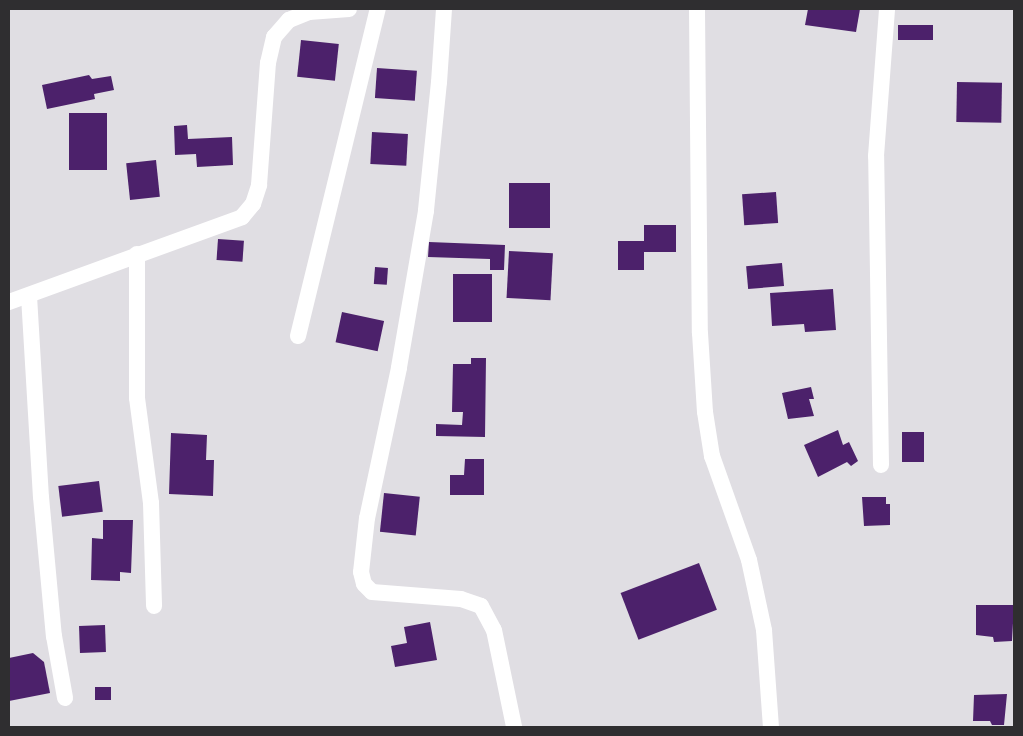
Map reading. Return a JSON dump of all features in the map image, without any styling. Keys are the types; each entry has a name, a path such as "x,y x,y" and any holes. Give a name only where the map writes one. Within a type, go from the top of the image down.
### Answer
{"street":[{"path":"9,302 242,217 253,204 259,185 268,63 274,37 286,14 349,9"},
{"path":"298,336 378,9"},
{"path":"444,9 426,211 399,368 367,518 361,572 368,589 378,594 461,599 481,606 494,630 514,727"},
{"path":"697,9 700,334 705,412 712,456 749,560 762,621 771,727"},
{"path":"881,465 876,156 887,9"},
{"path":"137,254 137,398 151,503 154,606"},
{"path":"29,296 41,497 54,636 65,698"}],"building":[{"path":"808,9 860,9 856,32 805,25"},
{"path":"898,25 933,25 933,40 898,40"},
{"path":"301,40 339,44 335,81 297,77"},
{"path":"377,68 417,71 415,101 375,98"},
{"path":"89,75 92,79 111,76 114,90 94,94 95,99 47,109 42,85"},
{"path":"957,82 1002,83 1001,123 956,122"},
{"path":"69,113 107,113 107,170 69,170"},
{"path":"187,125 188,139 232,137 233,165 197,167 196,154 175,155 174,126"},
{"path":"372,132 408,134 406,166 370,164"},
{"path":"156,160 160,197 130,200 126,163"},
{"path":"509,183 550,183 550,228 509,228"},
{"path":"776,192 778,223 744,225 742,194"},
{"path":"644,225 676,225 676,252 644,252 644,270 618,270 618,241 644,241"},
{"path":"218,239 244,241 242,262 217,260"},
{"path":"429,242 505,245 504,270 490,270 490,259 428,257"},
{"path":"509,251 553,253 550,300 507,298"},
{"path":"782,263 784,286 748,289 746,266"},
{"path":"375,267 388,268 387,285 374,284"},
{"path":"453,274 492,274 492,322 453,322"},
{"path":"833,289 836,330 805,332 804,324 772,326 770,293"},
{"path":"342,312 384,321 378,351 336,342"},
{"path":"471,358 486,358 485,437 436,436 436,424 462,425 463,412 452,412 453,364 471,364"},
{"path":"811,387 814,399 809,399 814,416 788,419 782,393"},
{"path":"838,430 843,445 849,442 858,461 851,466 847,462 818,477 804,445"},
{"path":"902,432 924,432 924,462 902,462"},
{"path":"171,433 207,435 206,460 214,460 213,496 169,494"},
{"path":"465,459 484,459 484,495 450,495 450,475 464,475"},
{"path":"99,481 103,512 62,517 58,486"},
{"path":"384,493 420,497 416,536 380,532"},
{"path":"862,497 886,497 886,504 890,504 890,525 864,526"},
{"path":"103,520 133,520 131,573 120,572 120,581 91,580 92,538 103,539"},
{"path":"699,563 717,610 638,640 621,593"},
{"path":"976,605 1014,605 1012,641 994,642 993,637 976,635"},
{"path":"430,622 437,660 395,667 391,646 407,643 404,627"},
{"path":"105,625 106,652 80,653 79,626"},
{"path":"33,653 44,662 50,693 9,701 9,658"},
{"path":"95,687 111,687 111,700 95,700"},
{"path":"1007,694 1004,725 992,725 990,721 973,721 974,695"}]}
